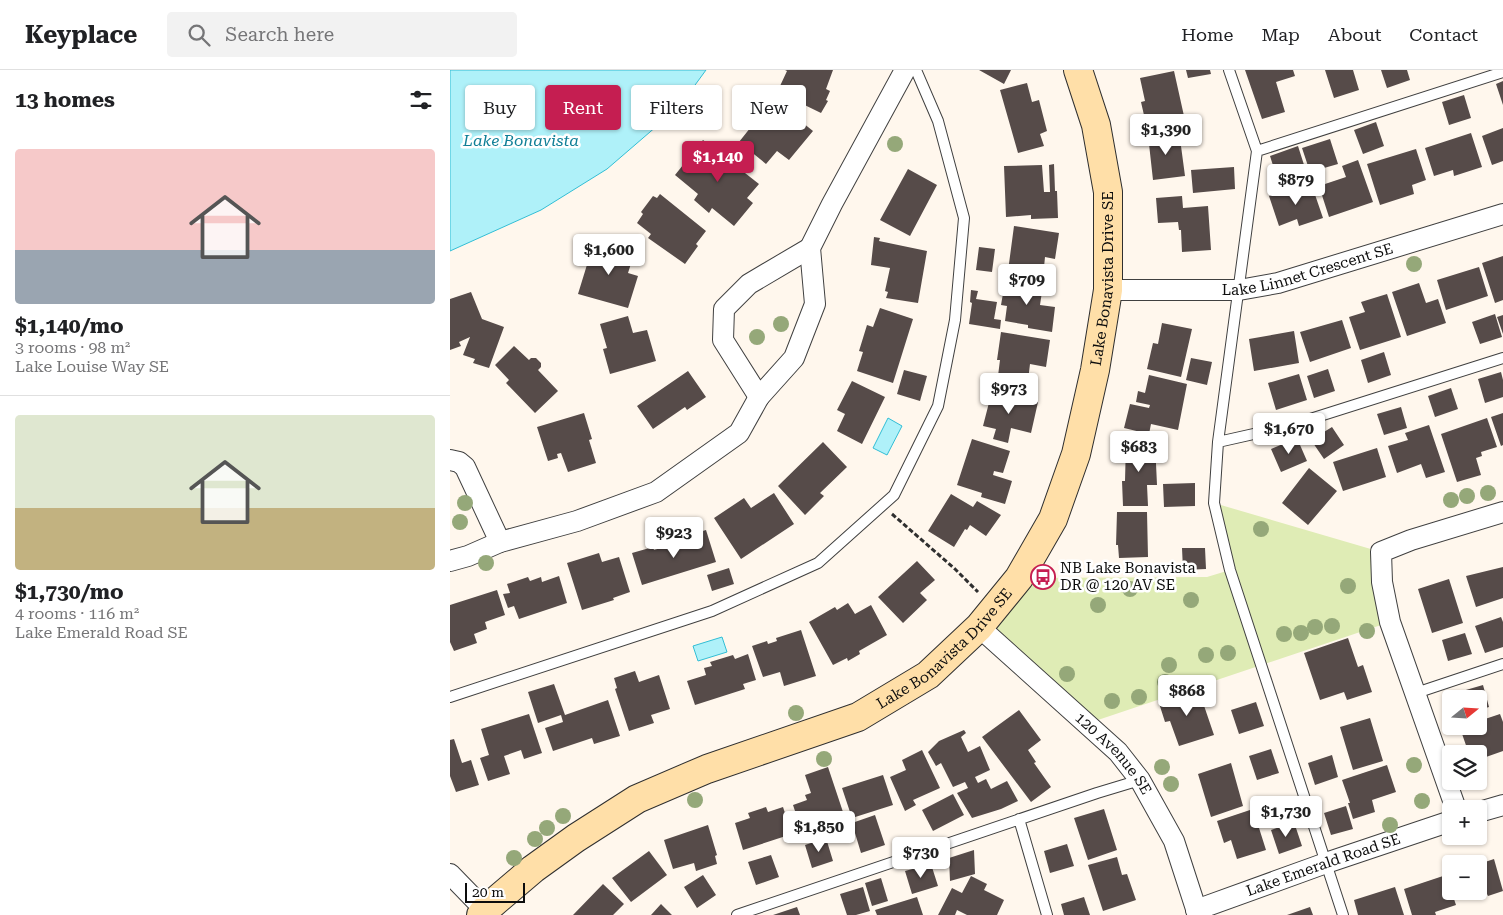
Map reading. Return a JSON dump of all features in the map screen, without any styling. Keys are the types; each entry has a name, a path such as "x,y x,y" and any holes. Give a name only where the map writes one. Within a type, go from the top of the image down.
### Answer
{"street":[{"path":"450,561 468,556 500,542 577,521 656,492 739,433 759,397 794,358 815,304 810,248 905,70"},
{"name":"Lake Bonavista Drive SE","path":"483,912 534,869 576,838 637,799 707,769 858,717 928,675 987,617 1019,578 1053,519 1076,454 1095,370 1108,290 1108,192 1096,125 1078,70"},
{"name":"Lake Linnet Crescent SE","path":"1108,290 1239,290 1278,283 1503,214"},
{"path":"759,397 723,340 724,309 748,284 810,248"},
{"path":"450,460 459,462 465,467 500,542"},
{"path":"1453,800 1390,622 1382,582 1381,552 1411,540 1503,512"},
{"name":"120 Avenue SE","path":"987,617 1118,752 1140,780 1174,841 1197,912"},
{"path":"1487,810 1503,805"},
{"name":"Lake Emerald Road SE","path":"1197,912 1326,863 1442,824"},
{"path":"450,874 483,912"}],"lane":[{"path":"450,697 712,611 818,563 894,495 938,406 955,320 964,218 938,121 916,70"},
{"path":"1229,70 1257,151 1218,442 1214,504 1221,535 1344,915"},
{"path":"1257,151 1503,72"},
{"path":"1218,442 1286,426 1503,358"},
{"path":"1416,692 1503,664"},
{"path":"737,915 752,913 1019,819 1140,780"},
{"path":"1019,819 1047,915"}],"path":[{"path":"882,506 955,569 987,617"}],"green space":[{"path":"1214,503 1381,552 1390,622 1086,724 979,627 1019,578 1207,577 1230,570"}],"water":[{"name":"Lake Bonavista","path":"450,70 706,70 695,85 631,85 631,130 652,130 607,169 541,210 450,251"},
{"path":"888,418 902,426 887,455 873,448"},
{"path":"722,637 727,652 698,661 693,646"}],"building":[{"path":"785,70 833,70 826,89 830,91 826,100 828,101 821,113 806,106 806,85 780,85 787,71"},
{"path":"979,70 1011,70 1004,84"},
{"path":"1186,70 1210,70 1211,74 1188,78"},
{"path":"1245,70 1293,70 1295,76 1276,82 1285,112 1262,119"},
{"path":"1325,70 1353,70 1359,90 1334,98"},
{"path":"1381,70 1407,70 1410,80 1387,88"},
{"path":"1174,71 1184,116 1146,124 1141,102 1145,101 1140,78"},
{"path":"1503,81 1503,105 1496,84"},
{"path":"1027,83 1032,102 1039,100 1047,131 1040,134 1044,146 1018,153 1000,90"},
{"path":"1464,95 1471,118 1449,125 1442,102"},
{"path":"1376,122 1384,146 1363,154 1354,130"},
{"path":"806,125 813,131 789,160 777,151 766,164 739,142 748,130 806,130"},
{"path":"1503,128 1503,161 1492,165 1482,136"},
{"path":"1179,131 1185,176 1153,180 1148,135"},
{"path":"1471,133 1482,167 1454,176 1453,170 1434,176 1425,148"},
{"path":"1330,139 1338,164 1310,172 1302,148"},
{"path":"703,140 759,184 747,198 753,203 734,226 712,208 709,213 694,200 698,194 675,175"},
{"path":"1298,146 1305,168 1277,178 1270,156"},
{"path":"1416,149 1426,180 1412,185 1414,194 1380,205 1367,164"},
{"path":"1358,160 1373,202 1329,217 1319,186 1346,177 1342,166"},
{"path":"1054,164 1058,218 1031,219 1031,215 1006,217 1004,166 1042,165 1044,192 1050,192 1049,165"},
{"path":"1234,167 1235,189 1193,193 1191,170"},
{"path":"908,169 937,185 910,236 880,220"},
{"path":"1311,183 1323,218 1299,226 1297,219 1279,226 1269,196"},
{"path":"660,194 706,231 685,264 648,238 651,234 637,223 643,214 641,212 653,196 657,198"},
{"path":"1182,196 1183,208 1208,206 1211,250 1182,252 1181,230 1179,230 1178,222 1158,223 1156,198"},
{"path":"1014,226 1059,233 1055,259 1045,257 1043,277 1008,271"},
{"path":"874,237 880,238 879,241 927,251 918,303 886,298 888,292 885,291 890,268 871,265"},
{"path":"594,242 634,254 628,273 638,276 628,308 578,294"},
{"path":"979,247 995,249 992,272 976,270"},
{"path":"1503,256 1503,300 1495,303 1482,263"},
{"path":"1479,267 1488,296 1446,310 1437,280"},
{"path":"1012,281 1043,285 1040,305 1055,307 1052,332 1028,328 1028,325 1005,321 1007,306 1001,305 1005,282"},
{"path":"1419,283 1426,303 1438,299 1446,323 1407,336 1392,292"},
{"path":"971,290 978,291 976,299 997,302 994,319 1001,320 1000,329 969,324 972,303 970,302"},
{"path":"471,292 482,319 504,327 489,368 473,363 475,359 463,355 470,337 459,342 461,346 450,350 450,299"},
{"path":"1387,294 1401,337 1360,350 1349,317 1365,312 1361,302"},
{"path":"880,308 913,319 893,383 857,371 863,352 859,351 867,325 873,327"},
{"path":"1495,314 1502,337 1480,344 1472,322"},
{"path":"1503,315 1503,334 1497,317"},
{"path":"628,316 633,333 647,330 656,361 610,374 603,349 607,348 600,324"},
{"path":"1342,320 1351,348 1310,362 1300,332"},
{"path":"1162,323 1192,329 1181,377 1147,369 1153,343 1158,344"},
{"path":"1294,331 1299,363 1254,371 1249,339"},
{"path":"1001,332 1050,340 1046,367 1030,364 1027,389 997,384 1000,360 997,360"},
{"path":"514,346 529,360 536,358 541,363 541,367 538,370 558,391 535,413 506,383 509,380 495,365"},
{"path":"1384,352 1391,375 1368,383 1361,360"},
{"path":"1191,358 1212,362 1207,385 1186,380"},
{"path":"1328,369 1335,391 1314,398 1307,376"},
{"path":"904,370 927,376 920,401 897,394"},
{"path":"688,371 706,397 687,410 685,407 653,429 637,406"},
{"path":"1501,372 1503,397 1485,403 1478,379"},
{"path":"1299,374 1307,400 1276,410 1268,383"},
{"path":"1149,375 1187,384 1178,430 1151,424 1149,434 1124,428 1130,404 1149,408 1150,405 1136,402 1138,391 1145,393"},
{"path":"852,381 885,397 862,444 837,431 845,414 837,410"},
{"path":"1451,388 1458,409 1435,417 1428,396"},
{"path":"992,391 1038,402 1031,433 1011,428 1008,443 993,439 996,429 983,426"},
{"path":"1401,407 1407,428 1384,435 1377,414"},
{"path":"584,413 592,439 589,440 596,463 568,472 561,453 557,454 558,458 548,461 537,427"},
{"path":"1503,413 1503,445 1501,446 1491,417"},
{"path":"1487,418 1497,447 1481,452 1482,456 1476,458 1481,475 1457,482 1441,434"},
{"path":"1429,425 1445,472 1426,478 1421,464 1397,473 1388,446 1408,440 1405,433"},
{"path":"1332,427 1344,445 1324,459 1311,440"},
{"path":"1297,438 1307,461 1281,472 1271,449"},
{"path":"972,439 1010,451 1003,473 994,471 993,475 1012,481 1005,504 981,497 982,493 957,485"},
{"path":"823,442 847,467 820,493 824,496 805,515 778,486"},
{"path":"1126,442 1155,442 1157,485 1147,485 1148,506 1123,506 1122,481 1125,481"},
{"path":"1377,448 1386,477 1343,491 1333,462"},
{"path":"1309,468 1337,491 1308,525 1282,503"},
{"path":"1195,483 1195,506 1164,507 1163,484"},
{"path":"774,493 794,524 741,559 714,518 744,498 751,508"},
{"path":"951,494 973,507 977,501 1001,515 986,536 970,525 967,530 965,529 954,547 928,531"},
{"path":"1117,512 1147,512 1148,557 1119,558 1118,545 1116,545"},
{"path":"706,530 716,562 642,585 632,553 653,547 654,550 694,538 693,534"},
{"path":"1182,548 1205,548 1206,569 1183,570"},
{"path":"599,553 602,562 619,557 630,592 613,598 614,600 582,610 567,563"},
{"path":"917,561 935,580 920,593 927,600 903,623 878,597"},
{"path":"1503,567 1503,598 1476,607 1466,576"},
{"path":"729,568 734,584 712,591 707,575"},
{"path":"559,576 567,603 519,619 514,606 508,608 503,594 510,593 507,584 528,577 530,581 541,577 542,582"},
{"path":"1449,579 1463,623 1432,633 1418,589"},
{"path":"497,590 505,615 485,622 487,629 474,634 477,643 454,651 450,642 450,605"},
{"path":"848,603 855,614 871,605 887,635 859,651 860,654 848,661 847,658 833,665 809,622 835,607 837,610"},
{"path":"1501,617 1503,622 1503,647 1485,653 1475,626"},
{"path":"801,630 816,676 784,686 780,672 763,677 752,646 767,641 768,644 777,641 776,638"},
{"path":"1465,633 1472,654 1448,661 1442,640"},
{"path":"1348,638 1358,667 1363,665 1372,692 1347,700 1344,692 1320,700 1304,653"},
{"path":"748,654 756,680 743,684 745,689 695,705 687,681 706,675 704,668 712,666 710,662 733,655 735,659"},
{"path":"635,671 639,682 659,675 670,709 651,715 654,723 629,731 615,689 617,688 614,678"},
{"path":"554,684 565,715 608,700 620,736 594,744 592,738 553,751 545,728 563,722 561,715 538,723 528,692"},
{"path":"1483,685 1484,690 1466,690"},
{"path":"1198,688 1214,735 1179,746 1170,721 1165,722 1158,700"},
{"path":"1256,702 1264,726 1239,734 1231,710"},
{"path":"1019,710 1041,740 1028,750 1036,762 1034,763 1051,787 1031,802 982,737"},
{"path":"529,714 542,753 524,759 521,750 504,756 510,774 488,781 480,758 489,755 481,729"},
{"path":"1500,714 1503,722 1503,751 1487,757 1487,745 1466,745 1462,735 1488,735 1488,718"},
{"path":"1370,718 1383,761 1353,770 1340,727"},
{"path":"964,730 966,733 961,737 968,752 980,746 990,770 975,777 978,783 986,779 991,789 1007,781 1018,801 1001,809 972,818 957,793 968,788 965,782 953,787 941,763 936,766 928,752 939,741"},
{"path":"454,739 462,763 471,760 479,785 456,792 450,776 450,740"},
{"path":"1271,749 1279,773 1257,780 1249,756"},
{"path":"922,750 940,788 913,800 916,805 905,811 890,777 906,770 902,760"},
{"path":"1332,755 1338,777 1315,785 1308,763"},
{"path":"1231,763 1243,806 1211,817 1198,774"},
{"path":"1387,765 1396,792 1372,800 1375,812 1353,819 1342,780"},
{"path":"828,767 845,818 802,832 793,805 807,800 805,795 811,793 805,775"},
{"path":"883,775 893,805 852,818 842,788"},
{"path":"953,794 964,815 933,831 922,810"},
{"path":"1346,806 1353,829 1331,835 1324,813"},
{"path":"766,807 768,812 783,807 792,834 743,850 735,823 750,818 748,813"},
{"path":"1104,809 1117,850 1088,860 1074,818"},
{"path":"1253,809 1266,850 1237,859 1231,840 1224,843 1217,821"},
{"path":"875,815 885,845 861,853 852,823"},
{"path":"1294,822 1302,846 1279,854 1271,830"},
{"path":"708,825 717,855 715,856 717,864 696,871 694,863 673,869 664,840"},
{"path":"826,838 833,861 812,868 805,845"},
{"path":"1067,844 1074,866 1050,873 1044,851"},
{"path":"974,850 975,874 950,881 949,858"},
{"path":"649,851 667,875 631,902 612,878"},
{"path":"771,855 779,877 756,885 748,862"},
{"path":"1117,857 1122,875 1127,874 1136,900 1103,911 1088,865"},
{"path":"1494,859 1503,891 1488,896 1487,894 1487,861"},
{"path":"931,864 938,886 912,894 905,871"},
{"path":"703,875 716,895 697,908 684,887"},
{"path":"971,876 987,884 984,890 1004,900 997,915 967,915 957,910 955,915 938,915 952,888 962,893"},
{"path":"1442,876 1442,900 1454,900 1456,905 1435,912 1436,915 1412,915 1404,889"},
{"path":"881,878 888,901 872,906 865,883"},
{"path":"603,884 624,904 613,915 573,915"},
{"path":"863,887 870,911 856,915 847,915 840,894"},
{"path":"1395,887 1404,915 1358,915 1354,900"},
{"path":"917,897 923,915 877,915 875,910"},
{"path":"1084,897 1090,915 1064,915 1061,904"},
{"path":"661,904 672,915 651,915"},
{"path":"797,907 800,915 773,915"},
{"path":"1310,907 1313,915 1287,915"}],"place":[{"name":"NB Lake Bonavista DR @ 120 AV SE","path":"1043,577"}]}
